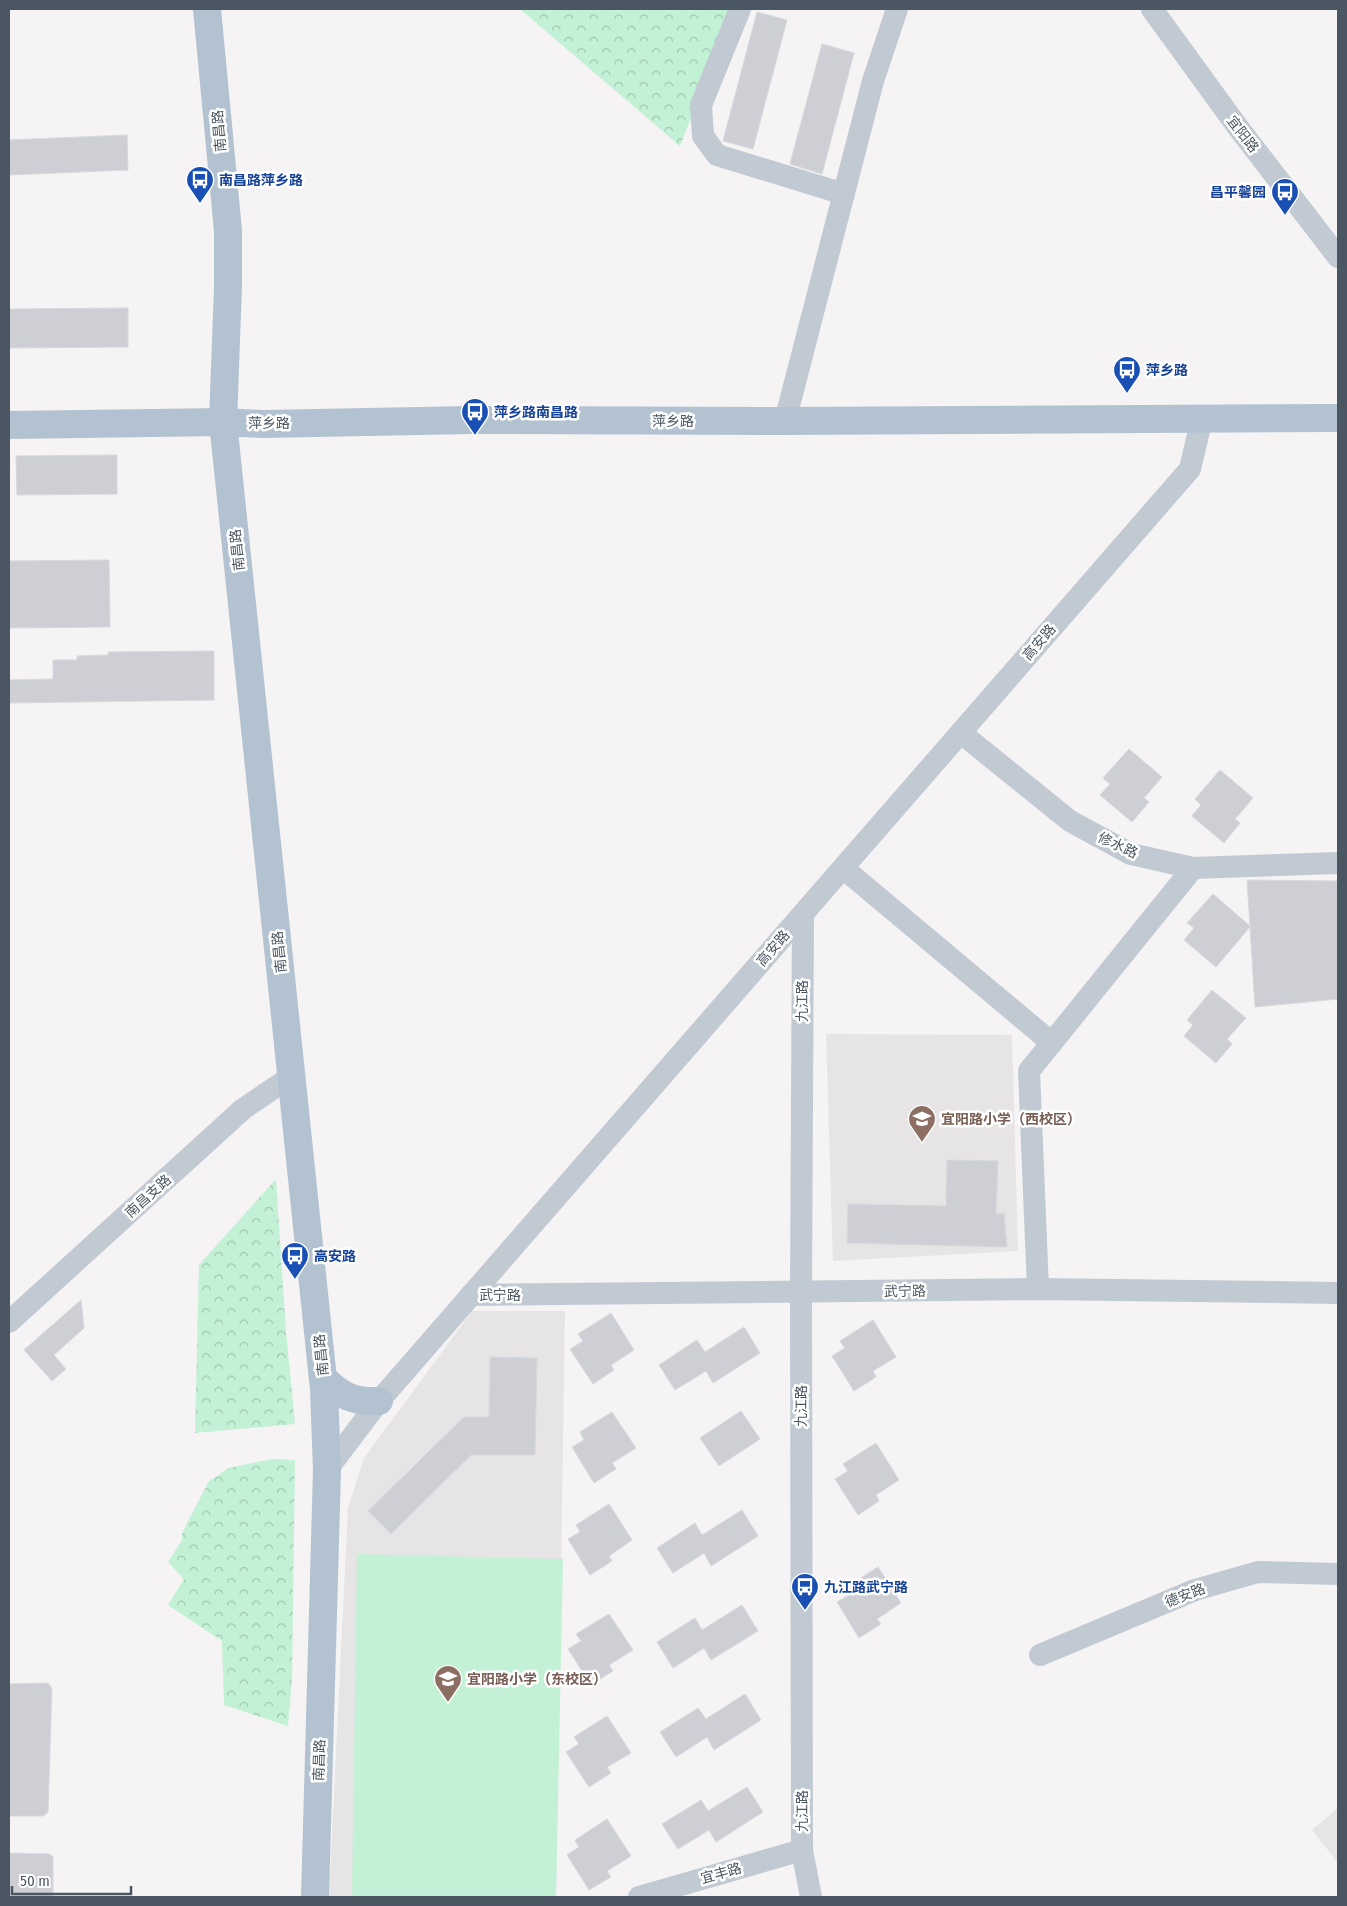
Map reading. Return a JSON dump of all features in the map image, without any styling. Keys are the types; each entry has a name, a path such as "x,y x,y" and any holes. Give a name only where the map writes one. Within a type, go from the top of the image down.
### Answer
{"main road":[{"name":"南昌路","path":"207,9 228,231 223,422 323,1378 327,1470 315,1897"},
{"name":"萍乡路","path":"9,425 223,422 263,424 471,420 785,421 1338,418"},
{"path":"323,1378 348,1398 363,1402 379,1402"}],"street":[{"path":"740,9 701,105 703,136 717,155 844,194"},
{"path":"785,421 873,81 897,9"},
{"name":"宜阳路","path":"1152,9 1236,126 1338,258"},
{"name":"高安路","path":"327,1470 379,1402 471,1295 1190,469 1202,418"},
{"name":"修水路","path":"960,733 1070,821 1131,854 1193,868 1338,863"},
{"path":"843,868 1052,1043"},
{"path":"1038,1289 1029,1071 1193,868"},
{"name":"九江路","path":"803,914 801,1293 802,1850 811,1897"},
{"name":"南昌支路","path":"9,1322 243,1109 292,1076"},
{"name":"武宁路","path":"471,1295 1038,1289 1338,1293"},
{"name":"德安路","path":"1040,1655 1195,1590 1258,1572 1338,1574"},
{"name":"宜丰路","path":"639,1897 802,1850"}],"shaded area":[{"name":"宜阳路小学（西校区）","path":"826,1034 1012,1035 1018,1251 833,1261"},
{"name":"宜阳路小学（东校区）","path":"472,1311 565,1311 556,1897 329,1897 348,1508 364,1458"},
{"path":"1338,1808 1338,1863 1312,1830"}],"green space":[{"path":"520,9 734,9 680,146"},
{"path":"276,1179 286,1332 295,1424 195,1433 199,1265"},
{"path":"272,1459 295,1460 292,1680 288,1726 224,1705 222,1641 168,1605 184,1579 168,1562 182,1540 182,1533 209,1481 229,1468"},
{"path":"357,1554 563,1559 556,1897 352,1897"}],"building":[{"path":"757,12 787,20 753,149 723,141"},
{"path":"822,44 854,53 822,174 790,164"},
{"path":"127,135 128,170 9,175 9,140"},
{"path":"128,308 128,347 9,348 9,309"},
{"path":"117,455 117,494 17,495 16,456"},
{"path":"109,560 110,627 9,628 9,561"},
{"path":"214,651 214,700 9,703 9,680 53,679 53,660 77,660 77,656 108,655 108,652"},
{"path":"1129,749 1162,777 1144,798 1149,802 1132,822 1100,795 1110,784 1103,778"},
{"path":"1220,770 1253,798 1235,819 1240,823 1224,843 1192,816 1201,805 1195,799"},
{"path":"1247,880 1338,881 1338,999 1255,1007 1250,927 1216,967 1184,940 1194,928 1187,923 1213,894 1250,926"},
{"path":"1212,990 1246,1018 1227,1039 1232,1044 1216,1063 1184,1036 1193,1025 1187,1020"},
{"path":"947,1160 998,1161 996,1214 1004,1213 1007,1247 847,1243 848,1204 946,1206"},
{"path":"81,1300 84,1328 54,1355 66,1369 52,1381 24,1350"},
{"path":"611,1313 634,1350 611,1365 614,1370 593,1384 570,1349 583,1341 578,1334"},
{"path":"873,1320 896,1357 873,1371 876,1377 854,1391 832,1356 845,1348 840,1341"},
{"path":"744,1327 760,1353 713,1383 706,1371 675,1390 659,1365 697,1340 705,1352"},
{"path":"490,1357 537,1358 535,1455 471,1455 391,1534 368,1511 464,1417 489,1417"},
{"path":"741,1411 760,1439 719,1466 700,1438"},
{"path":"612,1412 636,1448 612,1463 616,1469 594,1483 572,1447 584,1440 580,1432"},
{"path":"876,1443 899,1480 876,1495 879,1501 858,1515 835,1479 848,1471 843,1464"},
{"path":"609,1504 632,1540 609,1556 612,1561 590,1575 568,1539 580,1532 576,1525"},
{"path":"742,1510 758,1536 711,1566 704,1553 673,1573 657,1548 695,1523 702,1535"},
{"path":"878,1567 901,1603 877,1619 881,1624 859,1638 837,1602 849,1595 845,1588"},
{"path":"742,1605 758,1631 711,1660 704,1648 673,1668 657,1642 695,1618 702,1630"},
{"path":"609,1614 633,1650 609,1665 613,1671 591,1685 568,1649 581,1641 576,1634"},
{"path":"48,1683 52,1689 48,1812 43,1816 9,1816 9,1684"},
{"path":"745,1694 761,1720 714,1750 707,1737 676,1757 660,1732 698,1708 706,1719"},
{"path":"607,1716 631,1753 607,1767 611,1773 589,1787 566,1752 579,1744 574,1737"},
{"path":"747,1787 763,1812 716,1842 709,1830 678,1849 662,1824 701,1800 708,1811"},
{"path":"607,1819 631,1856 607,1871 611,1877 589,1890 567,1855 579,1847 575,1840"},
{"path":"9,1853 49,1854 53,1857 53,1897 9,1897"}],"place":[{"name":"南昌路萍乡路","path":"200,204"},
{"name":"昌平馨园","path":"1285,216"},
{"name":"萍乡路","path":"1127,394"},
{"name":"萍乡路南昌路","path":"475,436"},
{"name":"宜阳路小学（西校区）","path":"922,1143"},
{"name":"高安路","path":"295,1280"},
{"name":"九江路武宁路","path":"805,1611"},
{"name":"宜阳路小学（东校区）","path":"448,1703"}]}
